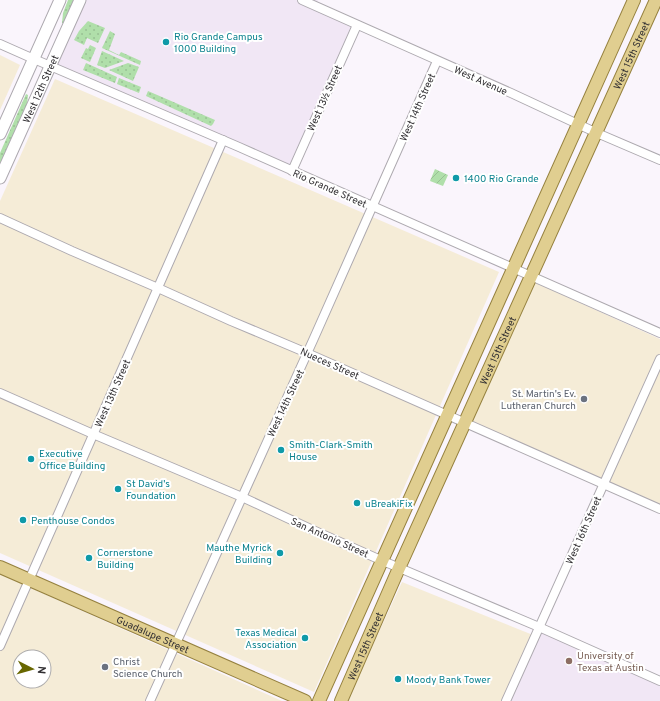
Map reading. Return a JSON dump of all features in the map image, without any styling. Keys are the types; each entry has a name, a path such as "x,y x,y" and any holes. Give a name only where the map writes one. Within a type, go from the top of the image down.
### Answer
{"main road":[{"name":"West 12th Street","path":"0,134 60,0"},
{"name":"West 12th Street","path":"0,178 80,0"},
{"name":"West 15th Street","path":"319,701 634,0"},
{"name":"West 15th Street","path":"341,701 399,568 656,0"},
{"name":"Guadalupe Street","path":"0,567 305,701"}],"street":[{"name":"West Avenue","path":"302,0 660,160"},
{"name":"West 13½ Street","path":"292,170 357,25"},
{"name":"Rio Grande Street","path":"0,44 292,170 660,333"},
{"name":"West 14th Street","path":"150,701 308,353 437,61"},
{"name":"West 13th Street","path":"0,646 223,140"},
{"name":"Nueces Street","path":"0,218 660,509"},
{"name":"West 16th Street","path":"506,701 660,359"},
{"name":"San Antonio Street","path":"0,393 242,497 383,561 539,627 660,681"}],"shaded area":[{"path":"80,0 318,0 315,6 357,25 292,171 50,66"},
{"path":"0,55 20,65 0,110"},
{"path":"55,79 499,272 314,692 0,553 0,201"},
{"path":"534,282 660,339 660,505 471,421"},
{"path":"0,574 282,701 0,701"},
{"path":"402,582 533,635 504,701 347,701"},
{"name":"University of Texas at Austin","path":"539,627 660,681 660,701 506,701"}],"green space":[{"path":"68,0 74,0 64,24 62,23 63,13"},
{"path":"88,21 105,28 98,43 87,38 84,45 74,40 79,31"},
{"path":"110,31 115,34 109,50 119,55 121,52 141,61 140,65 102,48"},
{"path":"90,45 96,48 90,62 81,58 86,48 88,49"},
{"path":"102,51 124,61 105,68 97,65"},
{"path":"86,63 117,77 115,83 83,70"},
{"path":"128,63 139,67 133,81 109,70"},
{"path":"119,78 141,87 139,93 117,84"},
{"path":"148,91 215,120 211,126 146,96"},
{"path":"26,94 28,95 27,105 0,167 0,153"},
{"path":"435,169 448,175 443,186 430,181"}],"place":[{"name":"Rio Grande Campus 1000 Building","path":"166,42"},
{"name":"1400 Rio Grande","path":"456,178"},
{"name":"St. Martin's Ev. Lutheran Church","path":"584,399"},
{"name":"Smith-Clark-Smith House","path":"281,450"},
{"name":"Executive Office Building","path":"31,459"},
{"name":"St David's Foundation","path":"118,489"},
{"name":"uBreakiFix","path":"357,503"},
{"name":"Penthouse Condos","path":"23,520"},
{"name":"Mauthe Myrick Building","path":"280,553"},
{"name":"Cornerstone Building","path":"89,558"},
{"name":"Texas Medical Association","path":"305,638"},
{"name":"University of Texas at Austin","path":"569,661"},
{"name":"Christ Science Church","path":"105,667"},
{"name":"Moody Bank Tower","path":"398,679"}]}
